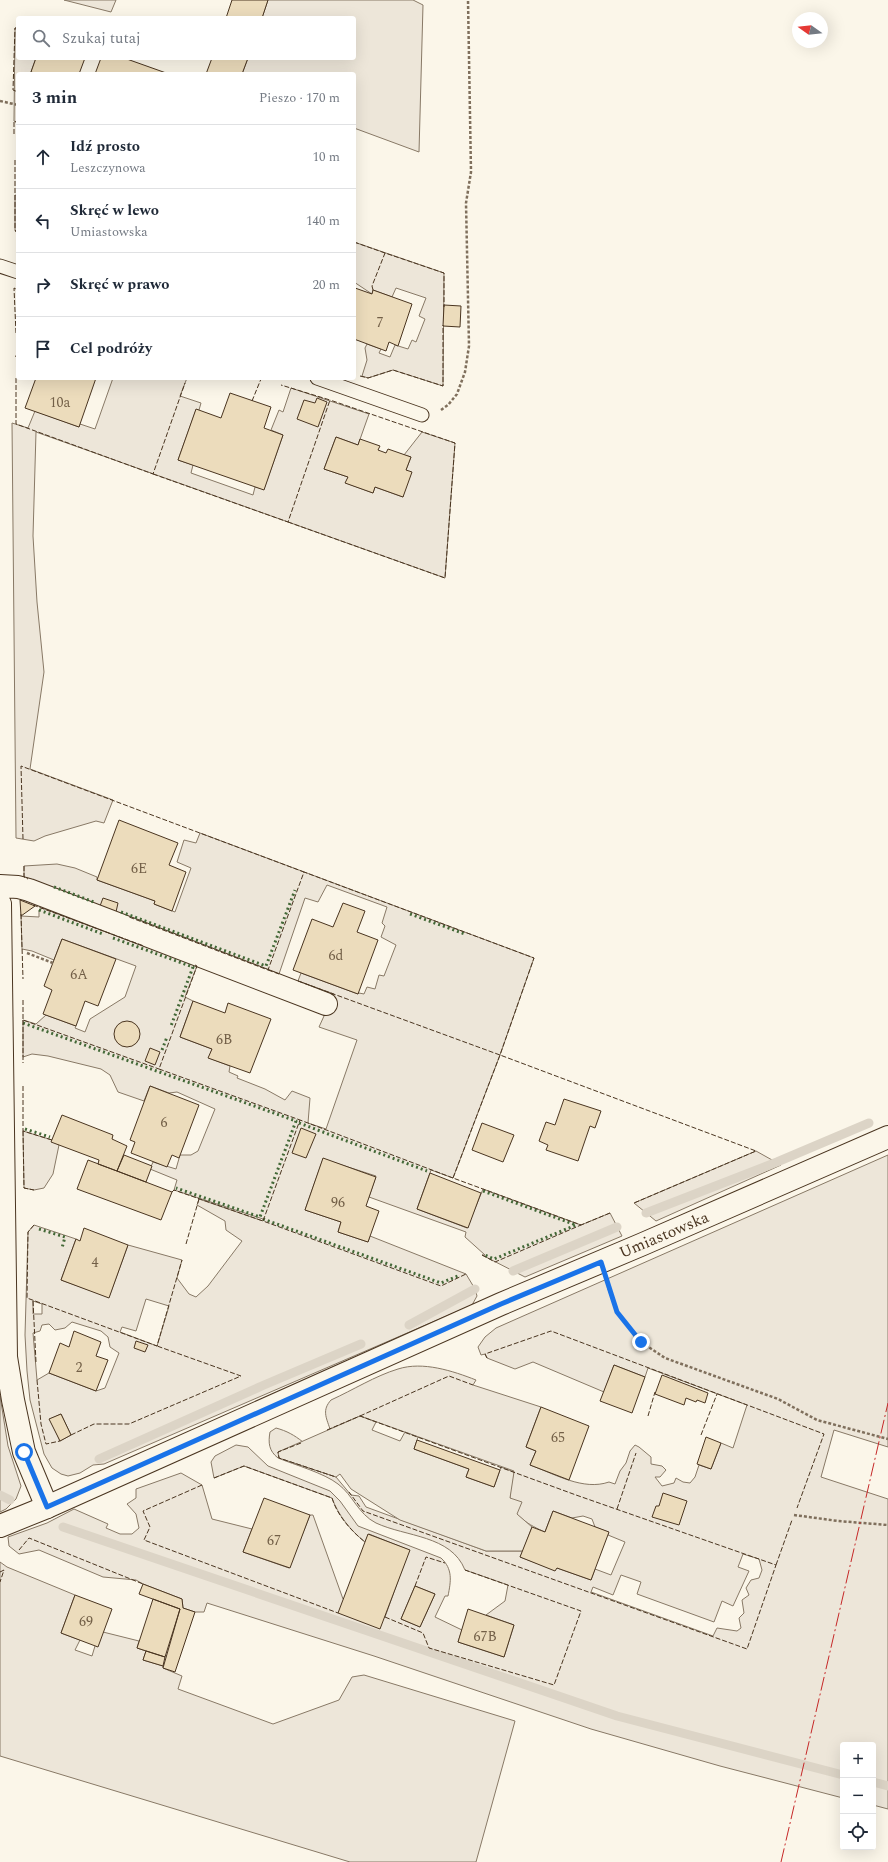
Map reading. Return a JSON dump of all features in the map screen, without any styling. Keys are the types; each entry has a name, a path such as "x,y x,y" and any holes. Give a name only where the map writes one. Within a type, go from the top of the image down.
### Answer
{"main road":[{"path":"0,886 29,890 326,1004"},
{"path":"0,904 2,1241 6,1357 24,1452 47,1507"},
{"name":"Umiastowska","path":"0,1526 47,1507 501,1304 888,1137"}],"lane":[{"path":"0,266 16,271"},
{"path":"323,380 422,415"}],"path":[{"path":"422,415 435,414 448,405 457,394 464,372 468,346 466,203 471,172 468,0"},
{"path":"0,101 16,105"},
{"path":"22,952 53,963"},
{"path":"601,1262 617,1312 641,1342 665,1358 778,1399 817,1420 888,1439"},
{"path":"794,1515 838,1521 888,1525"}],"shaded area":[{"path":"64,0 116,0 111,12"},
{"path":"268,0 413,0 423,5 419,152 356,129 356,72 243,72 247,60 356,60 356,16 263,16"},
{"path":"16,28 16,60 35,60 31,72 16,72 16,122 14,121"},
{"path":"15,195 16,232 15,230"},
{"path":"356,243 444,273 443,386 393,370 368,378 362,376 367,360 365,348 367,344 381,349 379,353 390,357 395,345 408,349 412,340 416,342 425,319 419,316 426,298 396,288 392,297 373,290 372,294 356,283"},
{"path":"112,380 186,380 180,396 201,403 199,410 196,410 178,460 193,465 191,473 253,495 255,487 264,489 283,435 271,430 279,410 283,412 291,388 369,414 358,445 336,437 324,469 348,477 346,483 373,493 375,487 403,497 406,470 411,457 404,455 422,432 455,443 445,578 36,432 33,536 37,602 44,672 30,769 113,800 104,823 96,821 45,836 34,841 16,838 12,423 28,428 35,411 79,427 80,424 95,429"},
{"path":"200,833 534,958 500,1055 453,1178 431,1170 417,1209 467,1228 483,1189 581,1225 610,1213 622,1236 525,1277 482,1255 485,1255 465,1237 466,1232 369,1197 376,1176 323,1159 305,1210 341,1222 338,1232 368,1242 370,1236 466,1274 475,1289 477,1296 472,1305 104,1464 93,1465 80,1473 68,1476 61,1474 52,1468 44,1454 30,1400 25,1335 28,1232 34,1225 76,1239 61,1280 109,1297 128,1245 182,1260 177,1278 189,1294 196,1297 208,1286 242,1241 226,1230 225,1221 197,1205 199,1199 263,1221 263,1219 174,1190 177,1180 150,1169 153,1162 176,1169 180,1155 191,1155 198,1151 215,1109 177,1092 169,1093 150,1086 144,1101 118,1092 110,1075 101,1069 48,1056 32,1054 23,1057 23,1020 36,1024 46,1015 76,1026 75,1028 85,1032 90,1019 125,997 136,966 62,939 54,960 32,951 22,949 21,916 39,917 39,910 42,908 197,966 185,997 193,1001 180,1037 212,1049 209,1058 230,1066 229,1072 238,1076 237,1078 265,1089 285,1100 292,1091 310,1098 308,1123 326,1129 357,1040 319,1027 334,994 298,981 301,973 358,994 364,994 367,987 375,989 379,975 384,976 396,945 381,937 385,926 382,923 387,907 327,885 318,902 305,898 279,974 24,877 24,866 57,864 75,868 97,877 97,880 155,901 154,904 175,912 191,868 177,862 184,840 196,843","holes":["146,1299 169,1306 157,1346 120,1332 122,1327 136,1331","33,1301 42,1304 42,1314 33,1314","72,1322 101,1331 108,1337 110,1347 119,1353 105,1388 96,1391 49,1373 37,1380 33,1333 40,1331 42,1325 49,1324 55,1330 65,1328","61,1414 71,1435 60,1441 50,1419"]},
{"path":"23,1131 52,1140 59,1145 53,1174 44,1188 34,1190 24,1188"},
{"path":"756,1151 781,1165 656,1221 634,1203"},
{"path":"888,1155 888,1447 834,1430 821,1477 888,1499 888,1809 876,1806 876,1742 840,1742 840,1797 720,1766 591,1729 374,1656 207,1603 204,1612 195,1612 183,1608 182,1599 136,1580 103,1577 39,1550 19,1554 9,1546 8,1537 47,1523 74,1509 108,1524 106,1528 120,1534 132,1534 139,1528 136,1514 127,1504 136,1498 136,1489 181,1473 202,1485 212,1519 252,1529 243,1552 289,1568 310,1515 313,1515 343,1599 385,1617 409,1550 369,1534 365,1542 346,1522 332,1498 244,1466 214,1478 211,1462 215,1456 236,1445 248,1447 268,1466 330,1491 340,1501 358,1526 441,1558 448,1566 450,1585 448,1596 445,1596 435,1617 462,1630 458,1642 504,1657 514,1625 486,1615 505,1601 508,1585 465,1570 458,1559 439,1543 376,1523 360,1510 343,1488 332,1480 278,1458 273,1453 270,1446 270,1432 276,1428 280,1429 297,1437 303,1442 278,1452 279,1458 336,1477 351,1495 359,1496 366,1507 486,1551 523,1551 520,1557 555,1570 557,1568 591,1580 595,1569 611,1575 625,1542 608,1535 608,1532 595,1527 592,1519 583,1516 572,1518 553,1511 545,1532 522,1519 514,1509 510,1497 514,1471 360,1416 330,1429 327,1421 326,1407 331,1400 381,1375 398,1369 418,1366 448,1370 476,1380 473,1385 541,1407 526,1447 536,1451 530,1465 559,1477 579,1483 599,1484 609,1482 615,1484 620,1471 626,1463 630,1451 635,1445 651,1457 651,1464 662,1466 666,1470 660,1477 655,1477 662,1486 674,1483 676,1478 683,1482 690,1483 695,1477 699,1465 711,1469 721,1443 733,1448 747,1405 648,1368 645,1377 614,1365 604,1392 533,1362 515,1369 487,1358 485,1354 481,1355 478,1347 485,1337 496,1328","holes":["743,1554 759,1559 762,1570 759,1578 751,1580 746,1588 749,1595 742,1600 744,1613 739,1618 741,1628 737,1631 717,1628 713,1636 591,1592 593,1587 613,1595 621,1575 641,1582 637,1594 714,1622 722,1601 733,1606 749,1571 738,1567","415,1586 435,1594 420,1627 401,1619"]},
{"path":"0,1396 8,1446 21,1486 16,1499 6,1509 0,1512"},
{"path":"360,1416 376,1422 372,1430 400,1441 405,1432 418,1437 414,1449 469,1469 466,1477 494,1487 501,1467 514,1472 510,1498 522,1502 517,1514 532,1527 523,1551 486,1551 400,1520 351,1489 340,1474 336,1477 279,1458 278,1452"},
{"path":"0,1562 7,1567 75,1595 61,1633 80,1640 75,1650 92,1656 95,1646 103,1632 139,1641 137,1648 146,1651 143,1660 163,1666 163,1668 182,1676 178,1689 273,1724 339,1700 352,1677 364,1675 515,1721 476,1862 350,1862 0,1756"}],"building":[{"path":"232,0 268,0 263,16 227,16"},
{"path":"35,60 84,60 80,72 31,72"},
{"path":"100,60 130,60 163,72 96,72"},
{"path":"211,60 247,60 243,72 207,72"},
{"path":"356,288 372,294 373,290 412,304 398,346 389,342 386,351 356,340"},
{"path":"444,305 461,306 460,327 443,326"},
{"path":"35,380 95,380 79,427 25,408"},
{"path":"230,393 271,407 264,428 283,435 264,490 178,460 196,409 221,418"},
{"path":"317,398 327,402 318,427 297,419 304,400 315,403"},
{"path":"336,437 358,445 360,439 380,446 378,450 386,453 388,449 411,457 406,470 412,472 403,497 375,487 373,493 345,483 348,477 324,469"},
{"path":"119,820 178,843 169,865 186,872 172,911 154,904 155,901 97,880"},
{"path":"103,898 118,903 116,912 100,906"},
{"path":"20,900 35,906 21,916"},
{"path":"343,903 365,911 357,932 378,940 358,994 293,970 312,919 333,927"},
{"path":"62,939 116,959 98,1006 85,1001 76,1026 43,1014 52,990 44,986"},
{"path":"193,1001 225,1013 228,1003 271,1019 250,1073 208,1058 212,1049 180,1037"},
{"path":"127,1021 136,1025 140,1034 136,1043 127,1047 118,1043 114,1034 118,1025"},
{"path":"150,1048 160,1052 155,1065 145,1061"},
{"path":"150,1086 199,1105 179,1158 172,1155 167,1167 131,1153 135,1142 130,1140"},
{"path":"564,1099 601,1111 595,1128 590,1126 578,1161 546,1150 548,1145 539,1141 546,1122 555,1125"},
{"path":"62,1115 113,1135 112,1139 127,1146 117,1171 98,1164 99,1160 51,1142"},
{"path":"482,1123 514,1135 503,1162 472,1150"},
{"path":"301,1128 316,1134 306,1158 292,1153"},
{"path":"124,1155 152,1166 146,1182 117,1171"},
{"path":"323,1158 376,1177 366,1206 379,1211 368,1242 338,1232 341,1222 305,1210"},
{"path":"88,1160 172,1192 161,1220 77,1189"},
{"path":"430,1173 481,1193 468,1228 417,1209"},
{"path":"84,1228 128,1245 109,1298 61,1280 76,1239 80,1241"},
{"path":"74,1331 101,1342 96,1356 108,1360 96,1391 49,1373 60,1343 69,1347"},
{"path":"136,1341 148,1345 145,1352 134,1348"},
{"path":"614,1365 645,1377 632,1413 600,1401"},
{"path":"662,1375 708,1393 705,1403 697,1400 696,1402 686,1398 684,1405 655,1394"},
{"path":"541,1407 589,1426 569,1480 530,1465 536,1451 526,1447"},
{"path":"61,1414 71,1435 60,1441 49,1419"},
{"path":"706,1437 721,1443 711,1469 697,1464"},
{"path":"417,1440 500,1470 494,1487 466,1477 469,1469 414,1449"},
{"path":"663,1493 687,1501 679,1525 652,1517 656,1506 659,1506"},
{"path":"264,1498 310,1515 290,1568 243,1552"},
{"path":"553,1511 609,1532 591,1580 557,1568 555,1571 520,1557 532,1527 545,1532"},
{"path":"368,1534 410,1550 380,1629 338,1613"},
{"path":"143,1584 182,1599 183,1608 195,1612 175,1672 163,1668 180,1609 139,1594"},
{"path":"415,1586 435,1594 420,1627 401,1619"},
{"path":"75,1595 112,1609 98,1647 61,1633"},
{"path":"153,1599 180,1609 165,1657 137,1648"},
{"path":"468,1609 514,1625 504,1657 458,1642"},
{"path":"146,1651 165,1657 163,1666 143,1660"}],"waterway":[{"path":"646,1213 777,1162 869,1123"},
{"path":"513,1271 617,1227"},
{"path":"409,1325 475,1289"},
{"path":"99,1459 264,1385 361,1344"},
{"path":"0,1495 10,1500"},
{"path":"63,1527 617,1716 840,1774"},
{"path":"876,1783 888,1786"}],"hedge":[{"path":"54,887 94,902"},
{"path":"121,912 266,966 295,890"},
{"path":"39,910 103,934"},
{"path":"410,914 465,934"},
{"path":"113,938 193,967 171,1026"},
{"path":"23,1023 296,1121 260,1217 176,1188"},
{"path":"162,1050 167,1037"},
{"path":"299,1123 427,1171"},
{"path":"25,1129 50,1137"},
{"path":"483,1191 576,1225 494,1259 485,1255"},
{"path":"263,1219 441,1283 460,1275"},
{"path":"39,1229 65,1237 62,1248"}],"fence":[{"path":"16,28 13,90 16,91"},
{"path":"14,134 14,121 16,122"},
{"path":"15,160 16,232"},
{"path":"356,243 385,253"},
{"path":"373,290 372,286 385,253 444,273 444,307"},
{"path":"16,289 14,288 16,333"},
{"path":"360,376 368,378 393,370 443,386 443,325"},
{"path":"16,378 16,424 153,474 185,383"},
{"path":"252,401 261,380"},
{"path":"153,474 288,522 330,400 281,385"},
{"path":"288,522 445,578 455,443 330,400"},
{"path":"23,839 21,766 304,872 268,970 129,917"},
{"path":"24,866 24,877 28,879"},
{"path":"298,981 500,1055 534,958 304,872"},
{"path":"33,905 144,946"},
{"path":"21,914 23,979"},
{"path":"195,965 197,966 159,1069 300,1120"},
{"path":"268,970 279,974"},
{"path":"23,1000 23,1020 159,1069"},
{"path":"23,1020 23,1063"},
{"path":"610,1213 581,1225 453,1178 500,1055 756,1151 634,1203"},
{"path":"23,1086 23,1131 52,1140"},
{"path":"453,1178 300,1120 263,1221 441,1286 466,1274"},
{"path":"23,1131 24,1188 34,1190"},
{"path":"172,1192 174,1190 263,1221"},
{"path":"186,1244 199,1199"},
{"path":"34,1225 28,1232 27,1298 157,1346 182,1260"},
{"path":"482,1255 495,1262 581,1225"},
{"path":"33,1301 36,1362"},
{"path":"487,1358 485,1354 551,1331 824,1434 797,1508"},
{"path":"71,1435 94,1424 129,1424 241,1376 157,1346"},
{"path":"360,1416 449,1376 473,1385"},
{"path":"37,1380 41,1424 46,1444 60,1441"},
{"path":"648,1416 655,1392"},
{"path":"701,1435 717,1394"},
{"path":"327,1430 360,1416 576,1495 776,1565 747,1649 363,1511 349,1492"},
{"path":"301,1443 278,1452 279,1458 336,1477"},
{"path":"617,1509 636,1453"},
{"path":"214,1478 244,1466 332,1498 337,1510 345,1522 365,1542"},
{"path":"202,1485 143,1511 150,1527 144,1540 338,1613"},
{"path":"776,1565 792,1520"},
{"path":"19,1550 29,1538 143,1584"},
{"path":"415,1586 426,1557 445,1563"},
{"path":"0,1572 4,1570 0,1582"},
{"path":"385,1617 423,1633 429,1648 554,1685 581,1611 465,1570"}],"power":[{"path":"781,1862 888,1403"}],"route":[{"path":"24,1452 47,1507 501,1304 601,1262 617,1312 641,1342"}]}
